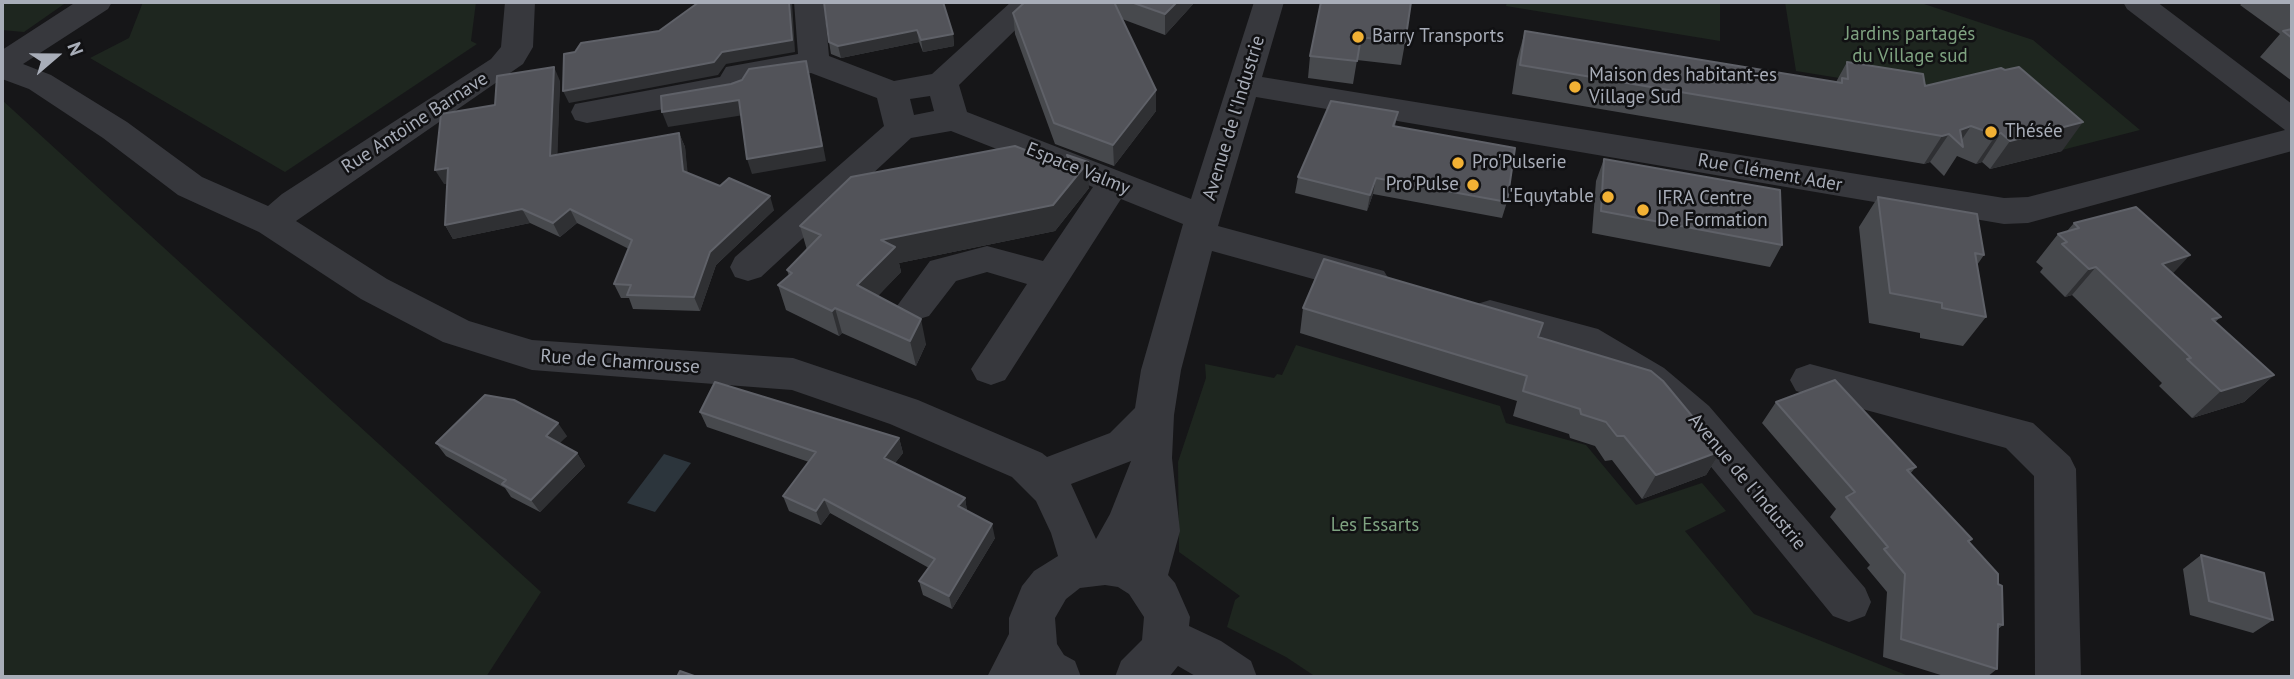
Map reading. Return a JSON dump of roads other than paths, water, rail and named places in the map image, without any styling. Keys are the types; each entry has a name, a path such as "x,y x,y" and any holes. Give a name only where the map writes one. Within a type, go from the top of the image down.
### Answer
{"street":[{"path":"2,66 97,2"},
{"name":"Rue Antoine Barnave","path":"272,223 294,203 502,66 512,57 517,47 520,2"},
{"path":"809,2 814,62"},
{"path":"587,112 735,85 737,74 814,62 892,92 942,83 1030,2"},
{"name":"Avenue de l'Industrie","path":"1111,570 1158,531 1151,458 1161,370 1201,226 1269,2"},
{"path":"2138,2 2292,121"},
{"name":"Rue de Chamrousse","path":"2,66 40,82 115,130 190,186 272,223 374,289 457,332 532,355 793,374 904,412 1027,465 1051,488 1073,533 1111,570 1159,597 1167,617 1166,638"},
{"path":"748,267 901,129 953,119 942,83"},
{"name":"Rue Clément Ader","path":"1243,84 2004,211 2028,211 2292,140"},
{"path":"892,92 901,129"},
{"name":"Espace Valmy","path":"953,119 1113,184 1201,226"},
{"path":"991,369 1113,184"},
{"path":"1201,226 1411,292"},
{"path":"916,306 943,271 987,259 1051,277"},
{"name":"Avenue de l'Industrie","path":"1451,303 1584,340 1650,379 1695,418 1849,602"},
{"path":"1810,380 2020,435 2055,469 2058,677"},
{"path":"1040,478 1125,444 1154,415"},
{"path":"1058,677 1048,670 1037,654 1031,637 1032,618 1038,600 1050,585 1065,573 1111,570"},
{"path":"1010,677 1031,637"},
{"path":"1138,677 1160,654 1166,638 1205,656 1234,677"}],"place":[{"name":"Barry Transports","path":"1358,37"},
{"name":"Maison des habitant-es Village Sud","path":"1575,87"},
{"name":"Thésée","path":"1991,132"},
{"name":"Pro'Pulserie","path":"1458,163"},
{"name":"Pro'Pulse","path":"1473,185"},
{"name":"L'Equytable","path":"1608,197"},
{"name":"IFRA Centre De Formation","path":"1643,210"}],"park label":[{"name":"Jardins partagés du Village sud","path":"1910,46"},
{"name":"Les Essarts","path":"1375,526"}]}
